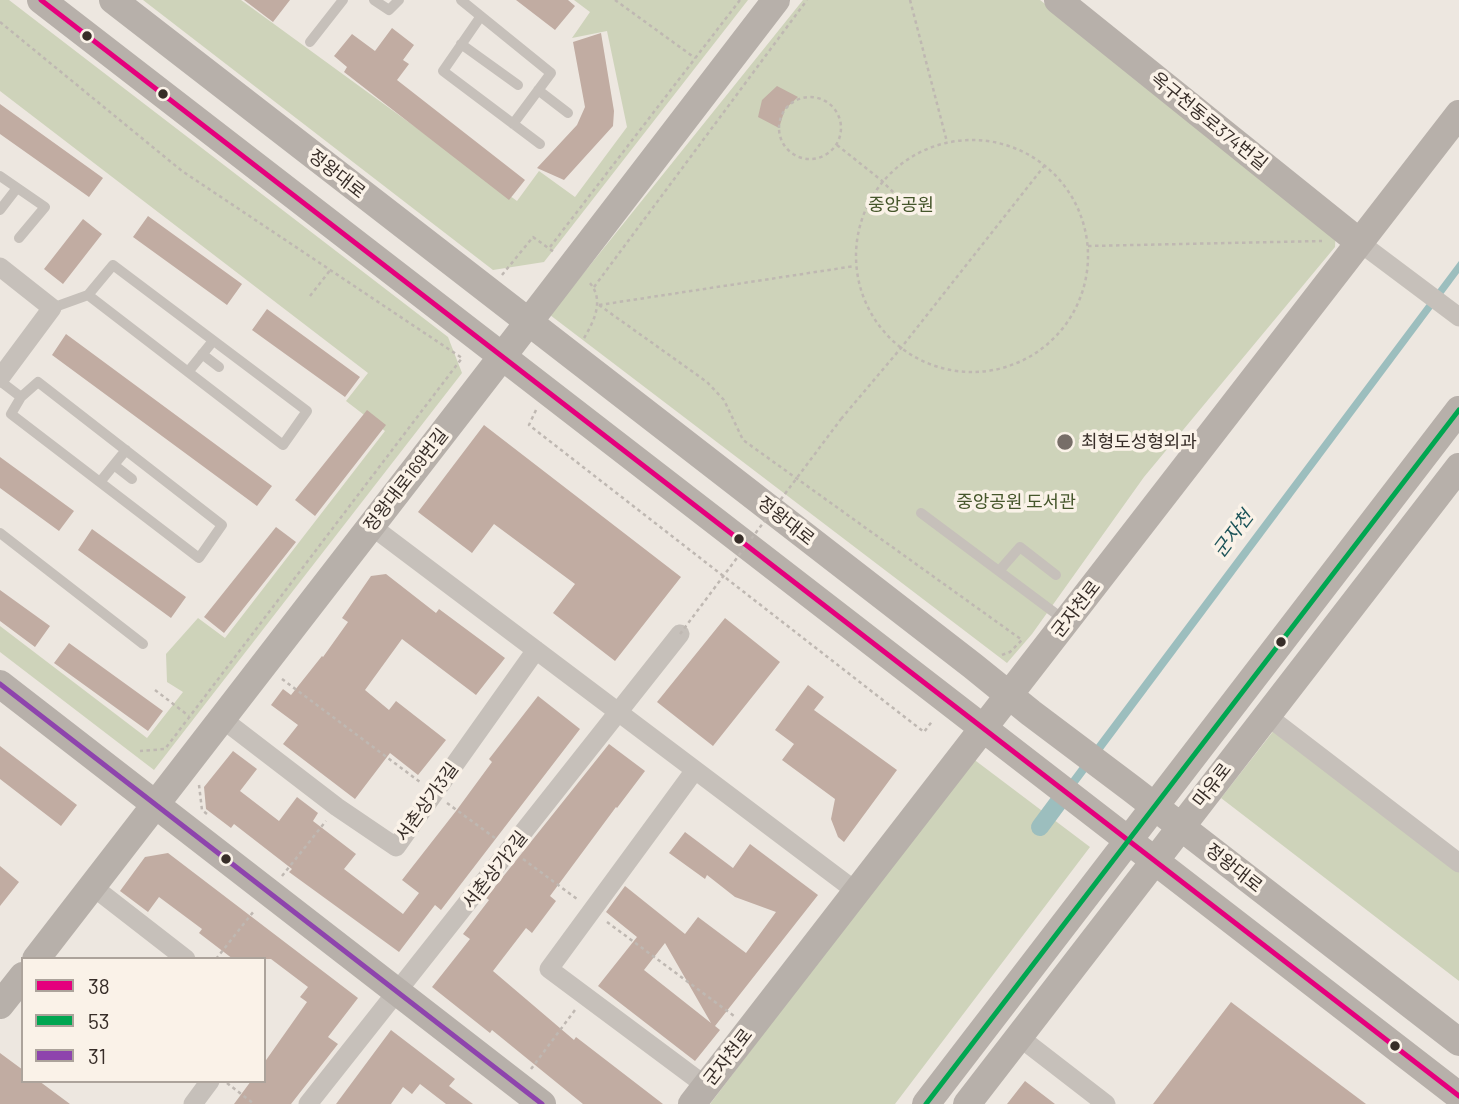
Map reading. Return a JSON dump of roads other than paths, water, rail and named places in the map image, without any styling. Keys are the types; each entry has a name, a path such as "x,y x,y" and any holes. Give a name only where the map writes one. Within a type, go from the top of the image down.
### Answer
{"street":[{"path":"41,0 1459,1096"},
{"name":"정왕대로","path":"113,0 1459,1042"},
{"name":"정왕대로169번길","path":"38,957 370,525 503,358 776,0"},
{"name":"옥구천동로374번길","path":"1058,0 1359,242"},
{"name":"군자천로","path":"699,1095 857,892 994,737 1010,694 1459,114"},
{"path":"1359,242 1459,317"},
{"path":"0,267 52,308 0,379"},
{"name":"마유로","path":"926,1104 1459,410"},
{"name":"마유로","path":"967,1104 1459,467"},
{"path":"370,525 857,892"},
{"name":"서촌상가2길","path":"308,1104 680,634"},
{"name":"서촌상가3길","path":"221,718 337,807 396,847 536,650"},
{"path":"0,684 542,1104"},
{"path":"1266,715 1459,863"},
{"path":"695,771 549,969 586,996 699,1095"},
{"path":"92,886 183,957"},
{"path":"0,1005 21,979"},
{"path":"1018,1037 1106,1104"},
{"path":"193,1104 209,1083"}],"lane":[{"path":"310,42 342,0"},
{"path":"374,0 389,10 399,0"},
{"path":"461,0 551,73 513,124"},
{"path":"481,16 443,71 540,144"},
{"path":"461,44 518,85"},
{"path":"538,90 568,113"},
{"path":"0,176 45,207 19,239"},
{"path":"0,210 17,188"},
{"path":"52,308 88,295 113,265 307,411 283,445 88,295"},
{"path":"188,372 213,341"},
{"path":"202,355 219,367"},
{"path":"0,379 21,397"},
{"path":"38,382 126,450 222,525 199,558 11,414 21,397 38,382"},
{"path":"100,482 126,450"},
{"path":"114,465 132,479"},
{"path":"921,513 1066,621"},
{"path":"0,533 143,644"},
{"path":"999,571 1020,547 1056,575"}],"water":[{"path":"1459,261 1459,273 1052,818 1045,813"}],"waterway":[{"name":"군자천","path":"1040,827 1063,796"}],"place":[{"name":"최형도성형외과","path":"1065,442"}],"park label":[{"name":"중앙공원","path":"901,205"},
{"name":"중앙공원 도서관","path":"1016,502"}]}
